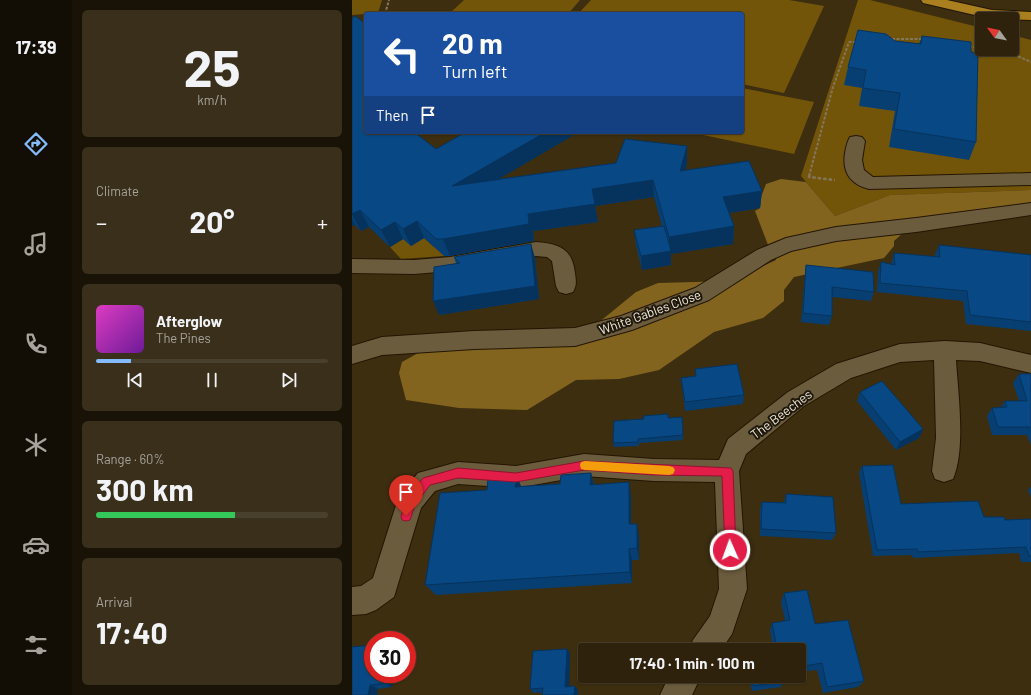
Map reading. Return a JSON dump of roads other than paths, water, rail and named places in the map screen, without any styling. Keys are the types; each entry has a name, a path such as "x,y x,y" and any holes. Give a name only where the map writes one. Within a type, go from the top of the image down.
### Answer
{"highway":[{"path":"928,0 983,12"},
{"path":"1019,15 1031,16"},
{"path":"1019,24 1031,28"}],"street":[{"path":"856,141 853,160 855,173 861,179 869,183 1031,180"},
{"name":"White Gables Close","path":"352,355 382,346 474,340 575,337 624,324 702,294 764,255 786,245 836,234 916,225 1031,209"},
{"path":"352,266 414,267 450,264 536,249 548,249 561,256 563,260 566,286"},
{"path":"944,471 948,438 945,350"},
{"name":"The Beeches","path":"708,643 722,624 732,589 727,471 737,447 756,430 796,399 844,371 900,353 945,350 980,352 1031,364"},
{"path":"352,601 366,600 384,587 410,502 427,481 458,473 516,477 584,465 654,470 727,471"},
{"path":"675,695 682,683"}]}
